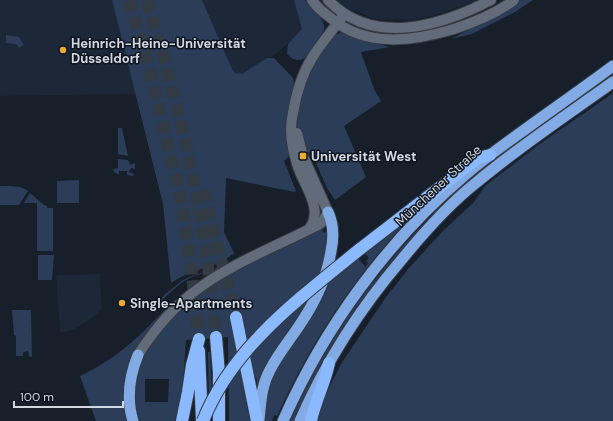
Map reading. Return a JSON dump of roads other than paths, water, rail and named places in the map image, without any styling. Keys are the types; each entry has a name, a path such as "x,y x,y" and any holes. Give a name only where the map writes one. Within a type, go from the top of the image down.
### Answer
{"highway":[{"name":"Münchener Straße","path":"283,421 296,391 317,353 352,300 383,260 416,222 464,176 490,155 613,66"},
{"name":"Münchener Straße","path":"300,421 329,363 365,306 390,272 435,220 475,183 511,155 613,82"},
{"path":"202,421 225,380 251,346 297,300 474,161 478,158 490,155"},
{"path":"258,421 264,383 270,370 312,306 329,262 333,234 328,212"},
{"path":"236,317 258,421"},
{"path":"216,337 219,373 219,421"},
{"path":"182,421 192,365 199,339 202,421"},
{"path":"132,421 128,389 130,376 138,355"},
{"path":"311,421 312,413 323,386 329,363"}],"street":[{"path":"312,0 337,24 354,32 380,39 394,40 431,36 475,22 514,0"},
{"path":"328,0 344,14 359,21 382,27 406,28 427,25 444,20 473,9 491,0"},
{"path":"309,229 314,223 314,206 300,175 294,152 292,114 306,68 322,42 344,14"},
{"path":"297,97 296,124 299,144 328,212"},
{"path":"314,206 328,212"},
{"path":"138,355 167,316 213,278 323,221 328,212"}],"tunnel":[{"path":"129,0 152,78 181,198 191,266 199,339"},
{"path":"147,0 175,98 187,148 206,250 216,337"},
{"path":"203,190 236,317"}],"place":[{"name":"Heinrich-Heine-Universität Düsseldorf","path":"63,50"},
{"name":"Universität West","path":"303,156"},
{"name":"Single-Apartments","path":"122,303"}]}
